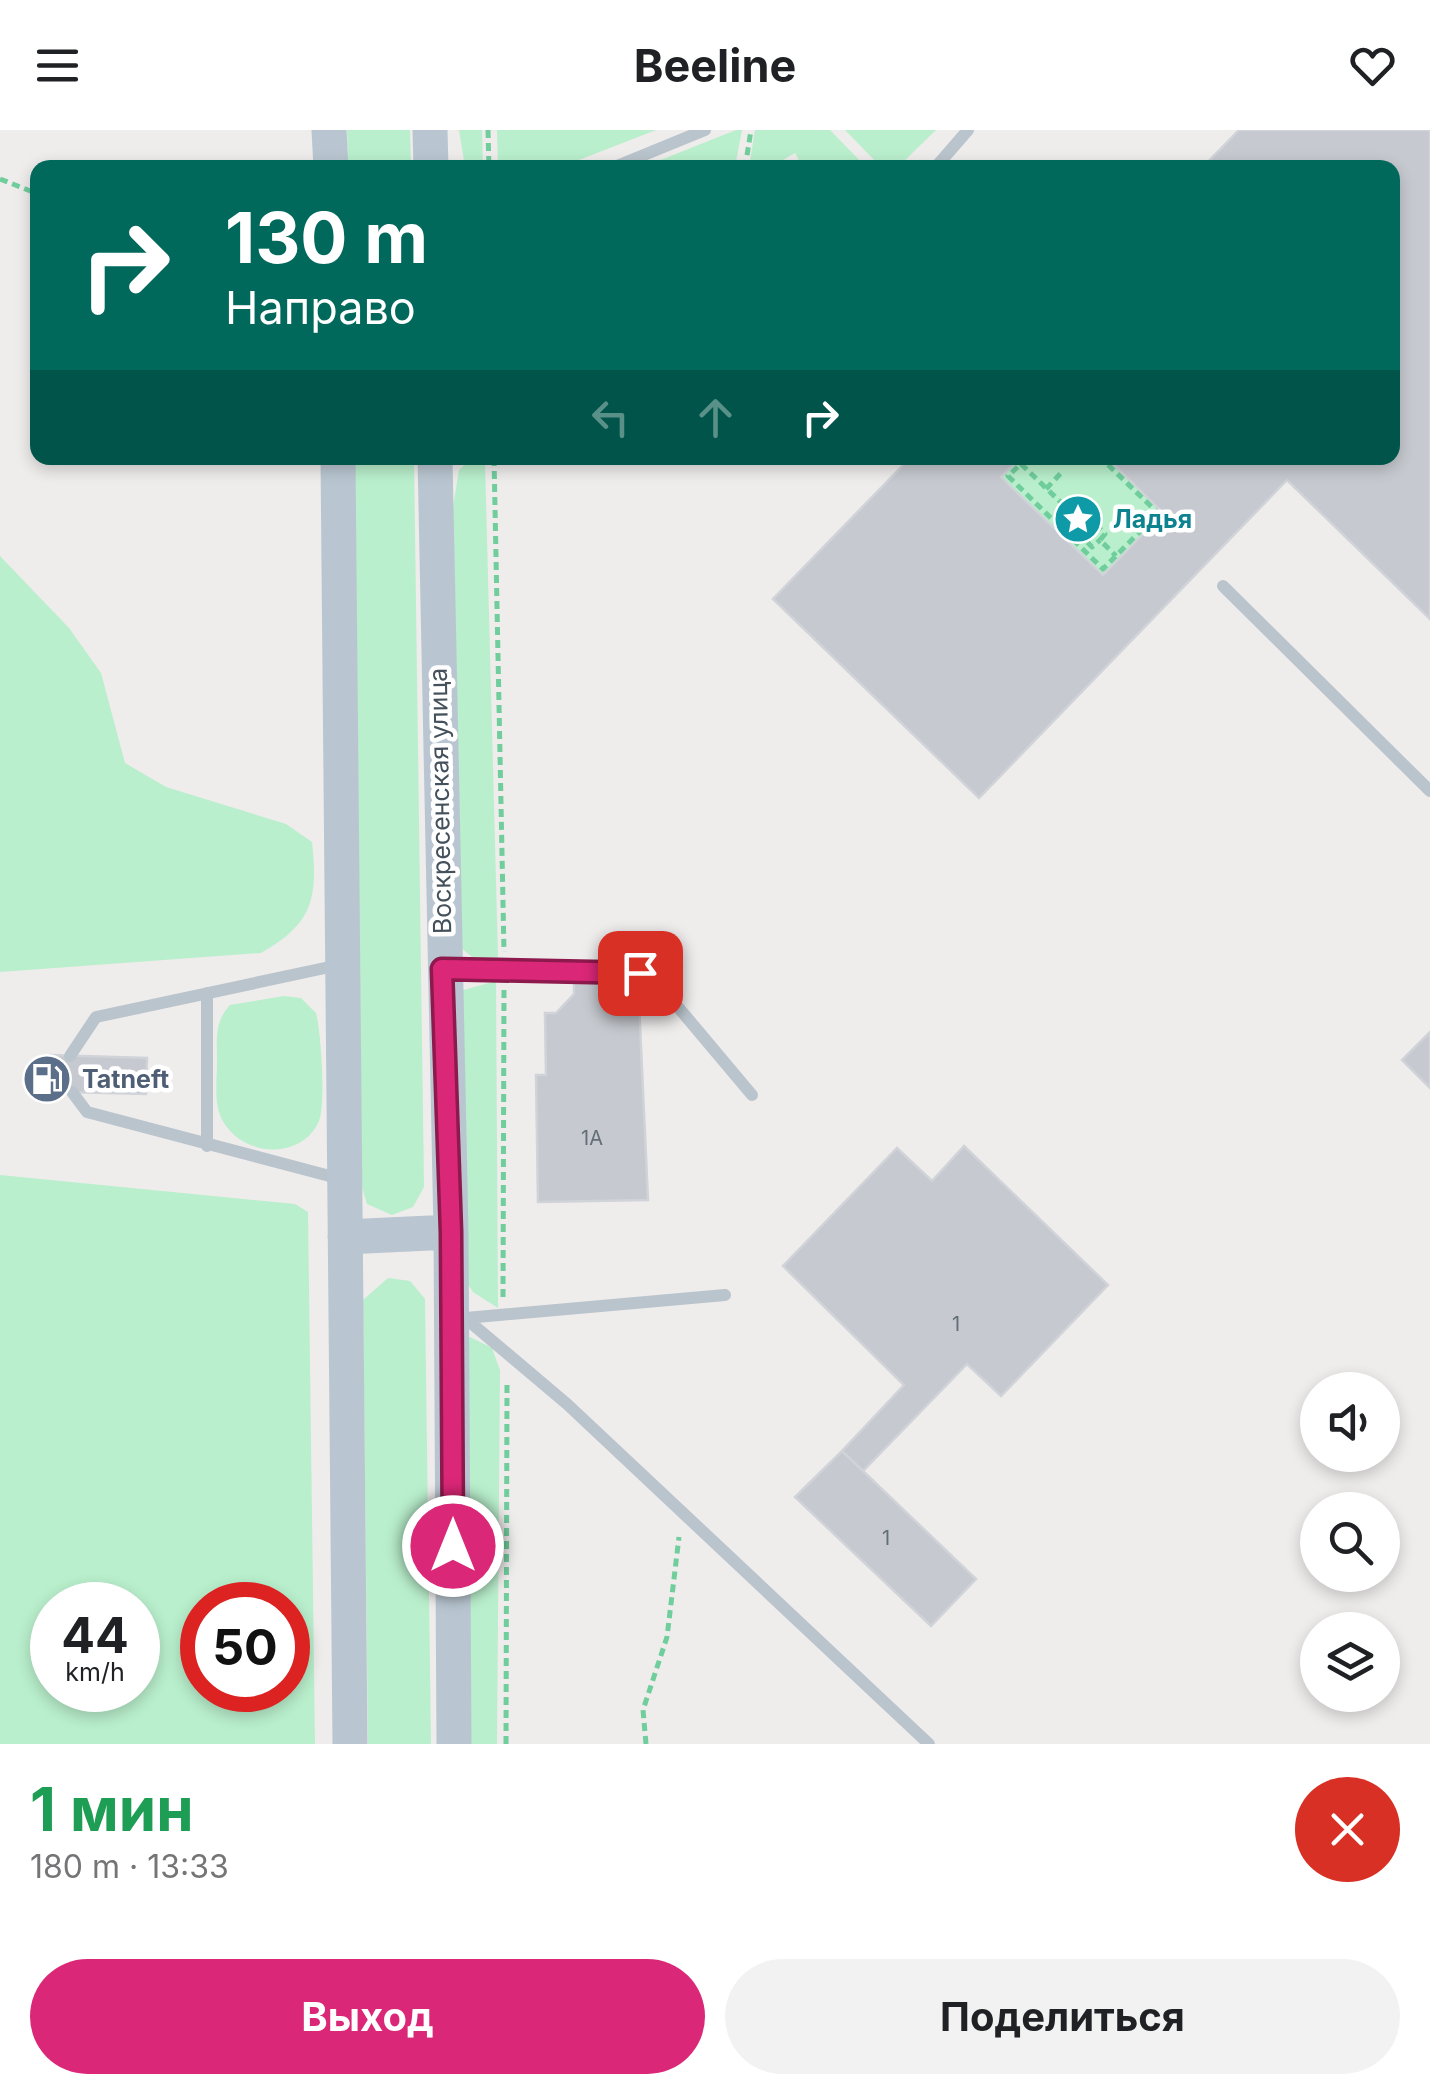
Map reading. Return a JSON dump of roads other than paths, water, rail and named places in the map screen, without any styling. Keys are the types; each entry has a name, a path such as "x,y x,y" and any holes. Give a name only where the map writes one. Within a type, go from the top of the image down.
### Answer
{"main road":[{"path":"330,130 331,160"},
{"path":"430,130 431,160"},
{"path":"338,465 350,1744"},
{"name":"Воскресенская улица","path":"435,465 442,969 451,1232 459,1313 454,1744"},
{"path":"345,1236 451,1232"}],"lane":[{"path":"632,160 705,130"},
{"path":"943,160 968,130"},
{"path":"1223,586 1430,791"},
{"path":"70,1056 96,1017 342,964"},
{"path":"442,969 640,973 662,988 752,1095"},
{"path":"206,993 207,1146"},
{"path":"72,1092 88,1112 344,1180"},
{"path":"459,1313 503,1315 725,1295"},
{"path":"459,1313 682,1512 929,1744"}],"place":[{"name":"Ладья","path":"1078,519"},
{"name":"Tatneft","path":"47,1079"}]}
